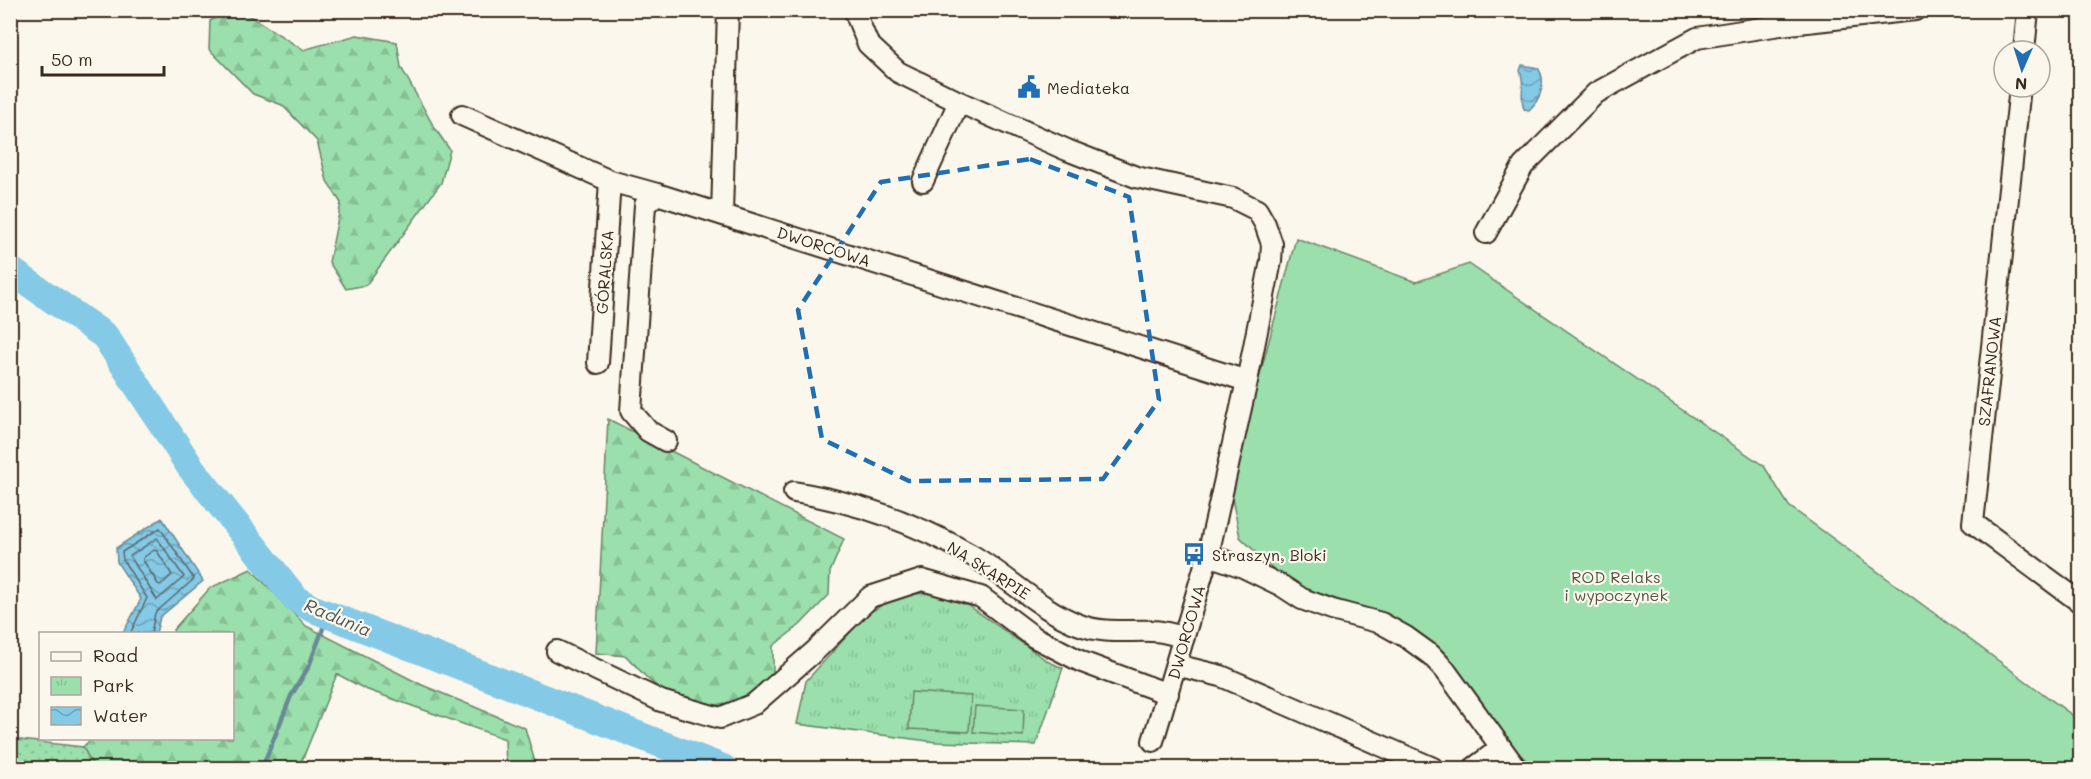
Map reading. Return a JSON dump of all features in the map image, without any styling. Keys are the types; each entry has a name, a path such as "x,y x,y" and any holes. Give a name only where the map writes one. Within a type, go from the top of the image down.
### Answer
{"street":[{"path":"722,214 728,10"},
{"name":"DWORCOWA","path":"854,10 868,44 898,72 1067,150 1136,177 1233,198 1257,210 1272,244 1271,261 1247,381 1208,555 1153,741"},
{"path":"1486,233 1523,166 1596,93 1697,38 1780,25 1915,10"},
{"path":"2025,39 2028,10"},
{"name":"SZAFRANOWA","path":"2019,99 1973,523 2080,602"},
{"path":"923,181 959,102"},
{"path":"462,115 610,180 657,194"},
{"name":"GÓRALSKA","path":"598,363 610,180"},
{"path":"657,194 645,205 631,411 648,431 666,441"},
{"name":"DWORCOWA","path":"657,194 1247,381"},
{"name":"NA SKARPIE","path":"794,492 831,498 866,508 924,531 973,556 1058,616 1083,626 1115,631 1155,631 1184,637"},
{"path":"1208,555 1243,567 1282,586 1302,599 1332,610 1381,623 1406,637 1431,655 1445,670 1516,768"},
{"path":"557,651 661,701 720,718 754,704 816,650 870,597 922,580 981,597 1034,637 1050,646 1082,662 1168,694"},
{"path":"1176,665 1221,676 1433,768"},
{"path":"1474,768 1501,748"}],"highlighted area":[{"path":"1030,159 1129,197 1159,400 1103,479 909,481 822,439 798,310 881,182"}],"green space":[{"path":"227,10 242,11 303,50 357,35 397,42 401,67 434,127 450,150 441,183 366,285 346,289 329,262 341,203 327,181 317,141 282,105 253,94 209,49 210,21"},
{"name":"ROD Relaks i wypoczynek","path":"1296,238 1416,282 1469,264 1764,466 1789,506 2080,721 2080,768 1534,768 1494,729 1438,647 1385,616 1287,582 1240,537 1230,489"},
{"path":"608,419 844,539 830,572 829,595 800,625 773,646 773,676 744,699 711,706 671,698 649,680 626,656 596,653"},
{"path":"251,569 306,626 422,685 525,728 535,762 534,768 506,768 505,739 365,689 337,674 299,768 94,768 83,747 90,740 234,740 234,632 174,632 173,630 210,588"},
{"path":"933,592 962,601 1049,662 1063,668 1036,745 936,742 797,724 806,681 867,614 897,596"},
{"path":"911,692 971,696 969,732 909,729"},
{"path":"975,706 1024,709 1023,736 973,732"},
{"path":"11,739 83,747 94,768 11,768"}],"water":[{"path":"1522,65 1538,68 1542,78 1537,101 1529,110 1524,109 1522,99 1520,71"},
{"path":"162,518 203,581 160,617 156,632 124,632 141,599 117,562 116,548"}],"waterway":[{"name":"Radunia","path":"10,270 105,336 191,468 295,598 311,608 723,768"},
{"path":"262,768 291,696 309,666 328,615"}],"place":[{"name":"Mediateka","path":"1029,87"},
{"name":"Straszyn, Bloki","path":"1194,554"}]}
